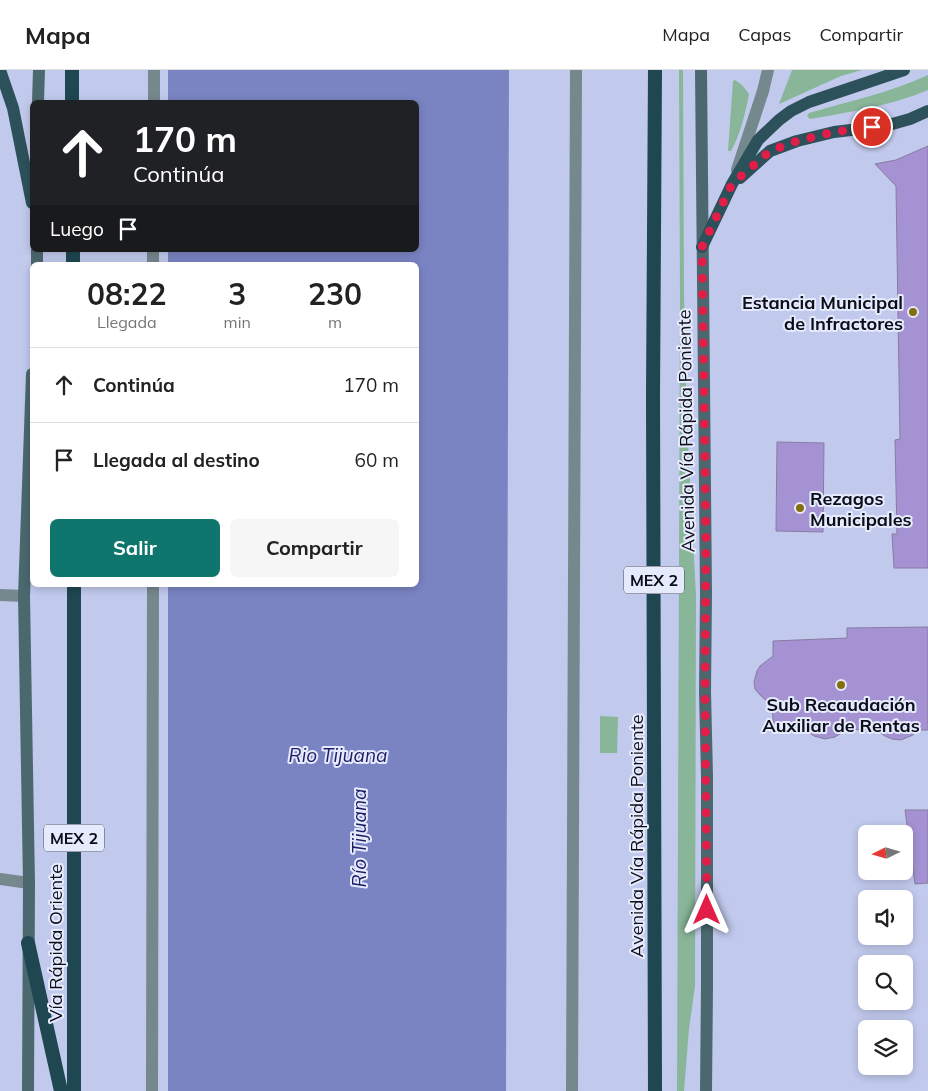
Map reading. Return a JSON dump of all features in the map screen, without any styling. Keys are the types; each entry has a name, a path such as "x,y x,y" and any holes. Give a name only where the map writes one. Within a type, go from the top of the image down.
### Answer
{"highway":[{"path":"72,70 72,100"},
{"name":"Avenida Vía Rápida Poniente","path":"655,70 653,396 655,1091"},
{"name":"Vía Rápida Oriente","path":"74,587 74,1091"},
{"path":"28,943 61,1091"}],"main road":[{"path":"0,70 13,108 30,192"},
{"path":"38,100 39,70"},
{"name":"Avenida Vía Rápida Poniente","path":"701,70 707,776 706,1091"},
{"path":"702,247 732,184 758,140 791,110 809,102 904,70"},
{"path":"732,184 770,151 834,132 885,126 928,111"},
{"path":"28,1091 28,883 24,596 30,430"}],"street":[{"path":"154,70 154,100"},
{"path":"572,1091 576,70"},
{"path":"732,184 763,91 768,70"},
{"path":"152,1091 153,587"},
{"path":"0,595 24,596"},
{"path":"0,879 28,883"}],"green space":[{"path":"679,70 683,70 684,296 687,424 696,596 695,986 684,1091 677,1091"},
{"path":"792,70 862,70 841,76 779,104"},
{"path":"928,75 928,90 914,96 855,111 810,119 807,116 809,113 884,92"},
{"path":"735,80 749,94 737,137 731,151 728,151 733,81"},
{"path":"600,716 618,717 617,753 600,753"}],"water":[{"name":"Rio Tijuana","path":"168,70 509,70 506,1091 168,1091 168,587 419,587 419,262 168,262 168,252 419,252 419,100 168,100"}],"building":[{"name":"Estancia Municipal de Infractores","path":"928,146 928,568 894,568 892,534 897,534 895,440 900,439 896,186 875,164 896,160"},
{"name":"Rezagos Municipales","path":"777,442 824,443 823,532 776,531"},
{"name":"Sub Recaudación Auxiliar de Rentas","path":"928,627 928,730 917,730 913,735 901,740 892,739 874,729 846,730 835,737 825,739 814,736 804,729 774,730 772,706 755,689 754,682 760,666 773,656 773,641 847,638 847,628"},
{"path":"905,810 928,810 928,883 915,884 913,825 907,825"}],"place":[{"name":"Estancia Municipal de Infractores","path":"913,312"},
{"name":"Rezagos Municipales","path":"800,508"},
{"name":"Sub Recaudación Auxiliar de Rentas","path":"841,685"}],"route":[{"path":"707,910 706,540 702,247 732,184 770,151 797,141 834,132 872,127"}],"water label":[{"name":"Río Tijuana","path":"359,838"}]}
